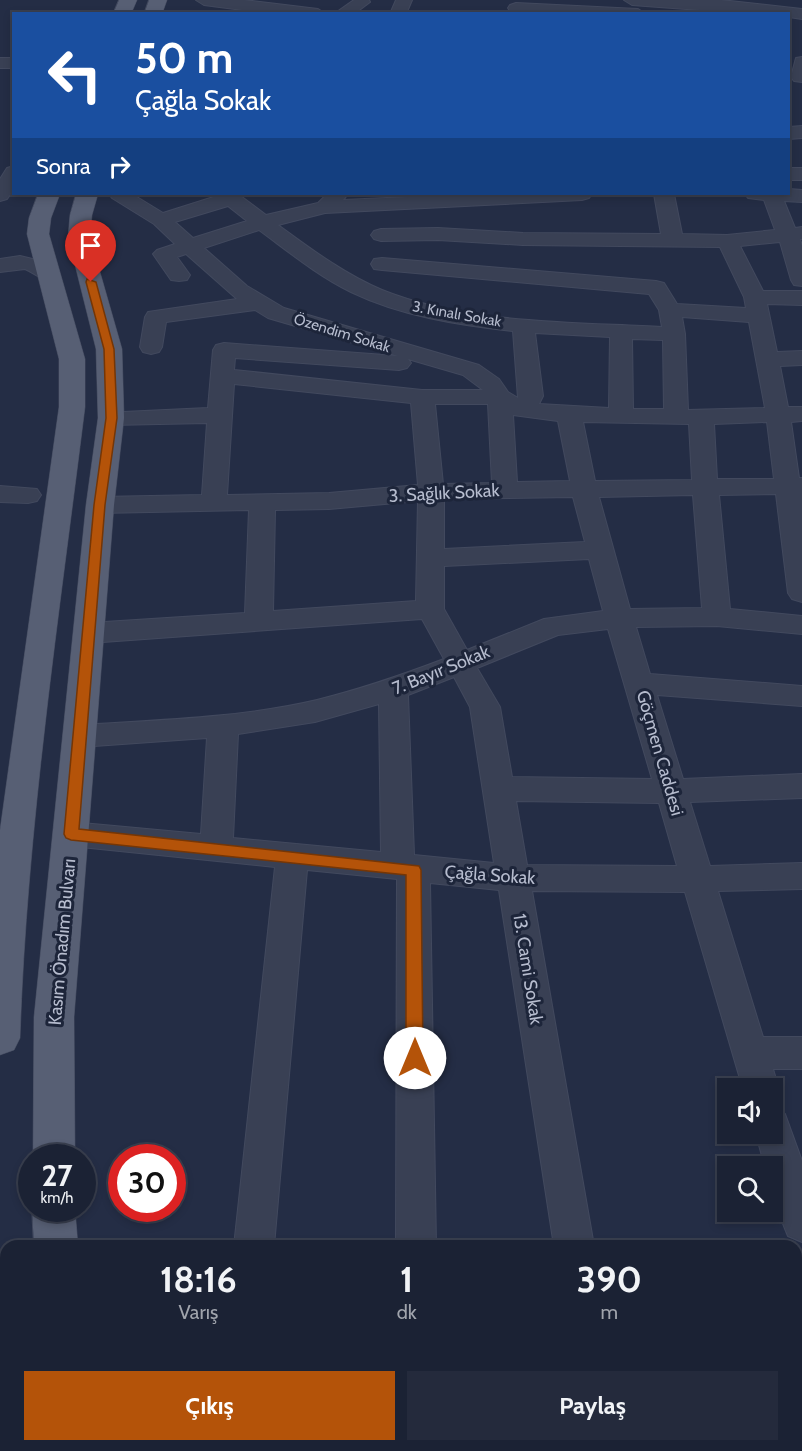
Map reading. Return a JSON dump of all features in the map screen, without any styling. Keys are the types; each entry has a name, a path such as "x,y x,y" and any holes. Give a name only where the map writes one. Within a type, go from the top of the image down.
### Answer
{"main road":[{"path":"0,1038 2,950 72,407 72,359 38,234 40,218 48,195"},
{"name":"Kasım Önadım Bulvarı","path":"54,1144 54,1017 100,505 111,418 109,349 79,237 81,215 87,195"},
{"path":"54,1222 56,1240"}],"street":[{"path":"204,0 236,9 286,12"},
{"path":"345,12 362,2"},
{"path":"516,7 713,2 802,14"},
{"path":"0,194 12,175"},
{"name":"Özendim Sokak","path":"121,195 161,220 239,291 276,314 471,370 491,384 510,403"},
{"path":"179,275 164,254 331,200 378,205 563,195"},
{"path":"664,195 673,241"},
{"path":"772,195 795,234 802,280"},
{"path":"786,195 802,196"},
{"path":"161,220 232,196"},
{"name":"3. Kınalı Sokak","path":"232,196 293,246 374,295 415,307 484,321 674,334"},
{"path":"374,295 382,264 378,205"},
{"path":"0,254 38,234"},
{"path":"381,235 438,234 523,239 727,241 795,234"},
{"path":"727,241 757,306 767,360 790,414 802,593"},
{"path":"0,266 21,262 32,263 49,275"},
{"path":"382,264 656,288 670,310 689,417 705,487 717,617"},
{"path":"670,310 757,306 802,298"},
{"path":"150,347 156,317 258,303"},
{"path":"222,376 422,398 527,404 531,396 523,324"},
{"path":"621,330 621,416"},
{"path":"214,502 224,350 401,363 408,353"},
{"path":"767,360 802,358"},
{"path":"89,633 430,609 431,492 422,398"},
{"path":"510,403 569,415 689,417 790,414"},
{"path":"505,490 510,403"},
{"path":"111,418 219,415"},
{"name":"Göçmen Caddesi","path":"569,415 584,489 619,618 758,1078"},
{"name":"3. Sağlık Sokak","path":"100,505 329,501 431,492 795,486"},
{"path":"0,494 28,495"},
{"path":"259,622 262,502"},
{"path":"430,558 601,550"},
{"name":"13. Cami Sokak","path":"430,609 484,707 573,1240"},
{"name":"7. Bayır Sokak","path":"80,736 223,726 315,711 393,690 458,662 554,626 619,618 717,617 802,625"},
{"path":"639,683 802,696"},
{"path":"393,690 406,868 416,1240"},
{"path":"216,848 223,726"},
{"path":"498,789 671,791 802,786"},
{"name":"Çağla Sokak","path":"71,834 513,878 697,879 802,876"},
{"path":"256,1240 292,856"},
{"path":"750,1053 802,1053"},
{"path":"778,1144 802,1223"}],"route":[{"path":"91,282 109,349 111,418 100,505 71,834 318,858 413,870 415,1058"}]}
